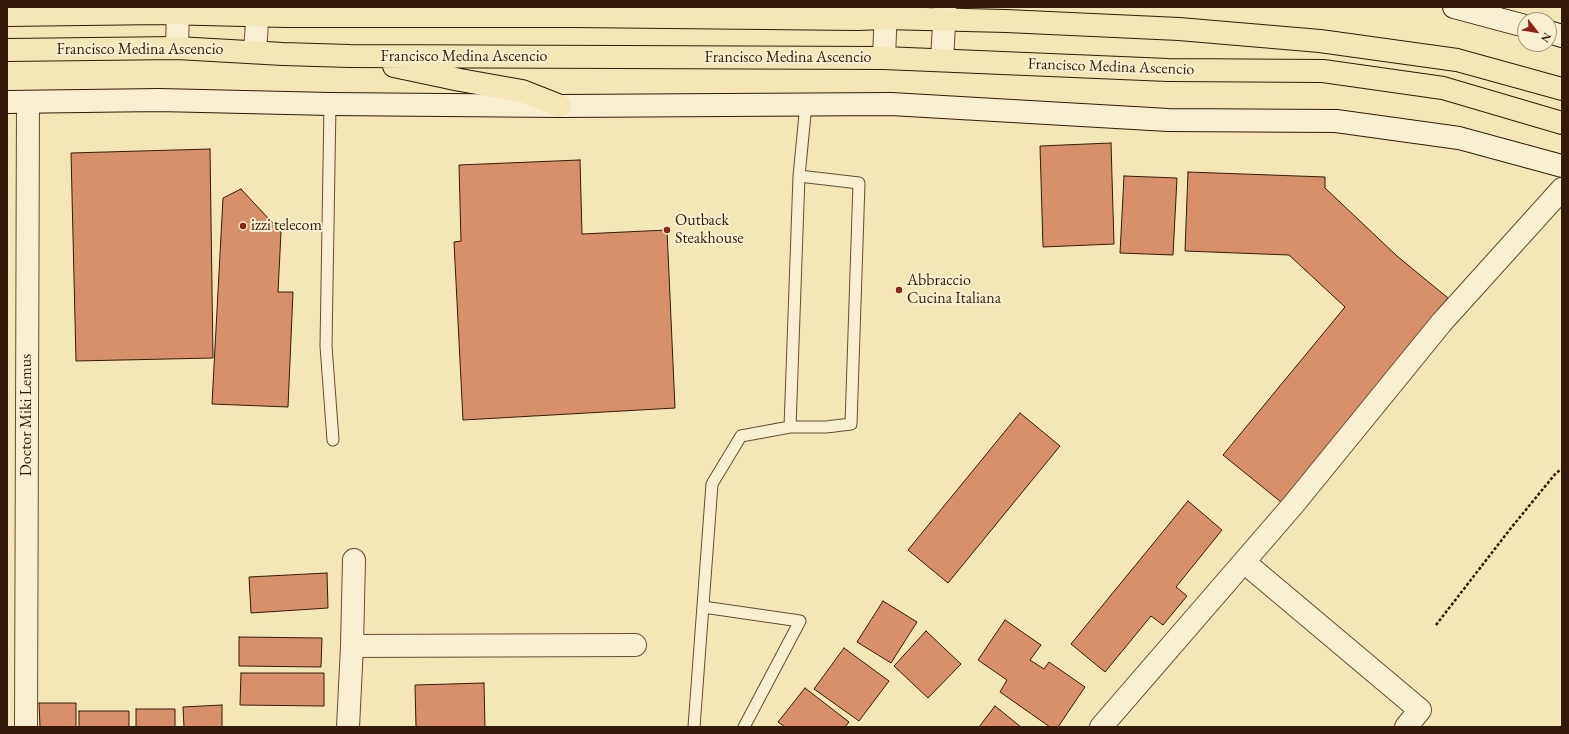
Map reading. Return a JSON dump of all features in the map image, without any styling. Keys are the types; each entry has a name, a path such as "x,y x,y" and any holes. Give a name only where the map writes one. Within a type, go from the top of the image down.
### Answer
{"highway":[{"path":"7,15 178,10 258,11 286,16 565,12 858,19 885,13 945,13 1320,41 1457,60 1562,89"},
{"name":"Francisco Medina Ascencio","path":"7,50 177,48 350,56 884,58 1168,70 1323,71 1443,88 1562,123"},
{"path":"350,56 460,80 522,91 560,106"}],"street":[{"path":"1454,7 1517,24"},
{"path":"177,48 178,10"},
{"path":"255,52 258,11"},
{"path":"884,58 885,13"},
{"path":"942,60 945,13"},
{"path":"7,102 160,100 330,104 560,106 891,104 1168,120 1336,121 1459,138 1562,166"},
{"name":"Doctor Miki Lemus","path":"26,727 28,102"},
{"path":"1101,727 1294,505 1442,322 1562,189"},
{"path":"348,727 354,560"},
{"path":"1244,562 1420,710 1406,727"},
{"path":"352,646 635,645"}],"lane":[{"path":"330,104 326,346 333,440"},
{"path":"790,427 799,176 806,104"},
{"path":"694,727 712,484 741,436 790,427 826,427 851,424 860,183 799,176"},
{"path":"703,607 800,621 744,727"}],"path":[{"path":"1436,624 1511,528 1556,474 1562,469"}],"building":[{"path":"1111,143 1114,244 1043,247 1040,146"},
{"path":"210,149 213,358 76,361 71,153"},
{"path":"580,160 582,234 667,230 675,408 463,420 454,242 461,241 459,165"},
{"path":"1188,172 1325,177 1325,188 1397,256 1448,298 1281,502 1223,455 1345,307 1289,255 1185,251"},
{"path":"1124,176 1177,178 1173,255 1120,253"},
{"path":"241,189 281,232 278,292 293,292 288,407 212,404 223,198"},
{"path":"1020,413 1060,446 948,583 908,550"},
{"path":"1188,501 1222,530 1176,587 1187,596 1163,625 1151,616 1105,672 1071,644"},
{"path":"327,573 328,608 251,613 249,577"},
{"path":"883,601 917,622 891,663 857,642"},
{"path":"1005,620 1041,645 1030,660 1044,669 1049,662 1085,687 1058,727 1050,727 1000,692 1007,680 978,660"},
{"path":"926,631 961,664 928,698 894,666"},
{"path":"239,637 322,638 321,667 239,666"},
{"path":"844,648 889,681 859,721 814,689"},
{"path":"241,673 324,673 324,706 240,705"},
{"path":"484,683 485,727 416,727 415,685"},
{"path":"805,688 849,722 845,727 785,727 778,722"},
{"path":"39,703 76,703 76,727 40,727"},
{"path":"222,705 222,727 184,727 183,707"},
{"path":"995,706 1021,727 979,727"},
{"path":"136,709 175,709 175,727 136,727"},
{"path":"79,711 129,711 129,727 79,727"}],"place":[{"name":"izzi telecom","path":"243,226"},
{"name":"Outback Steakhouse","path":"667,230"},
{"name":"Abbraccio Cucina Italiana","path":"899,290"}]}
